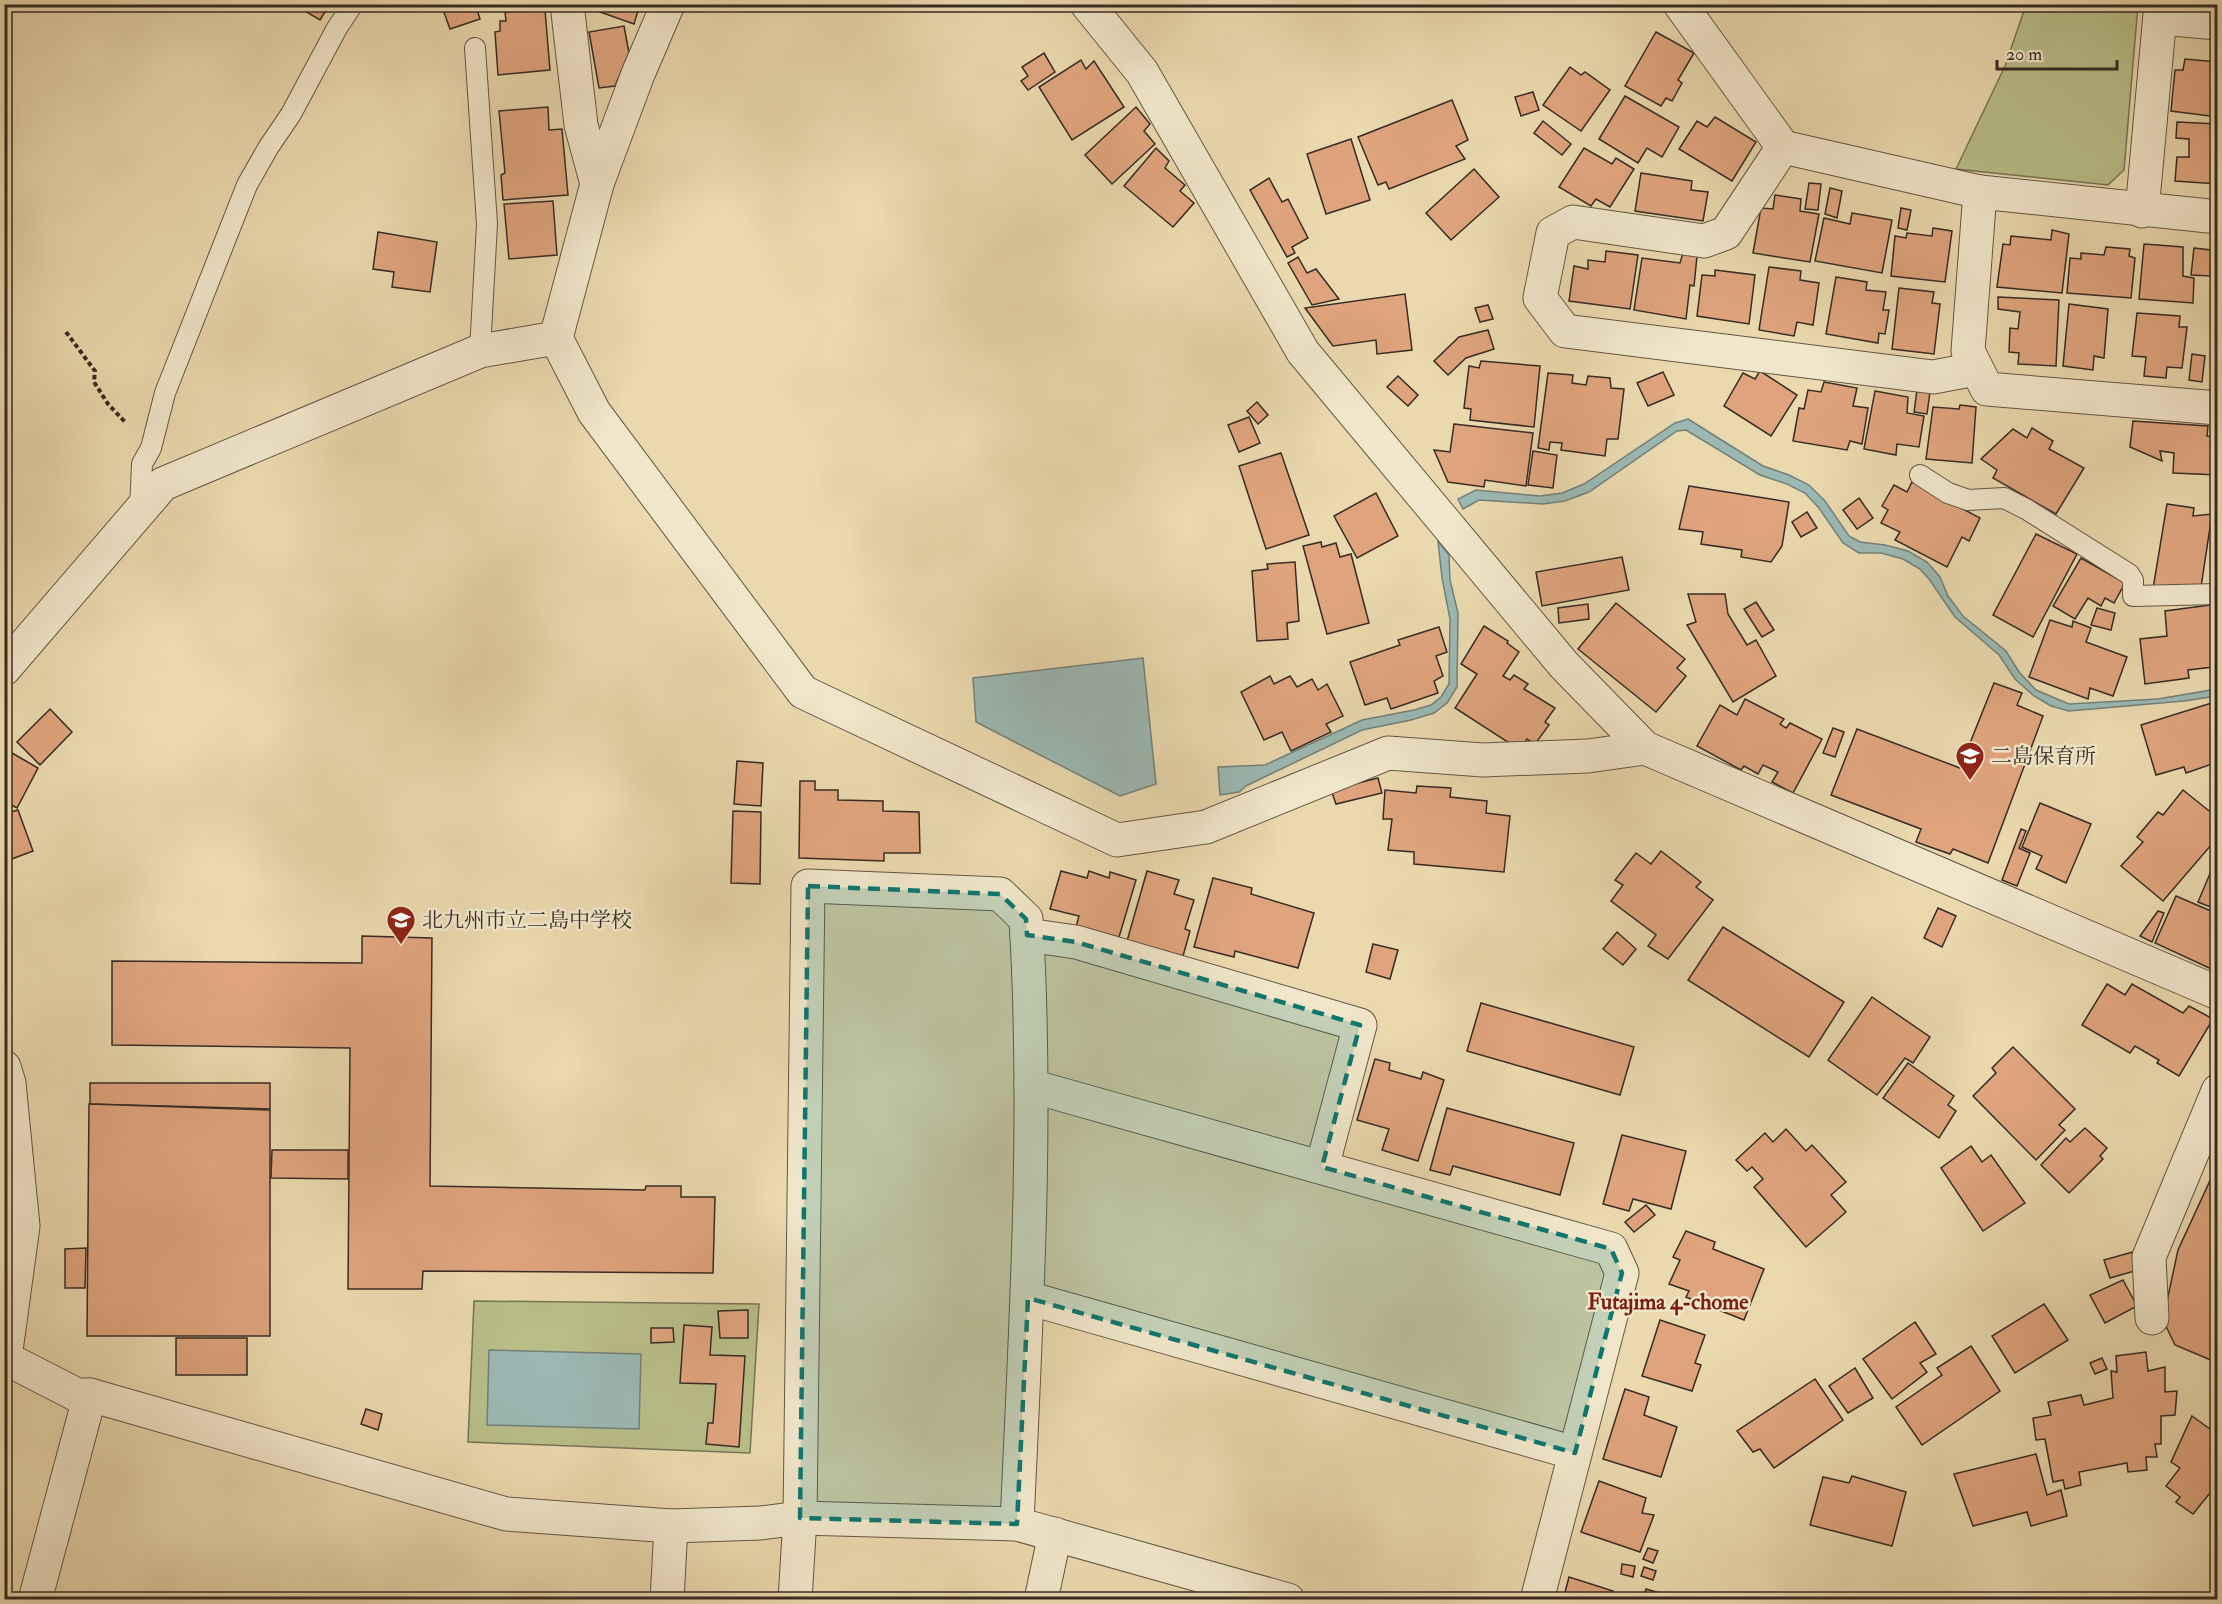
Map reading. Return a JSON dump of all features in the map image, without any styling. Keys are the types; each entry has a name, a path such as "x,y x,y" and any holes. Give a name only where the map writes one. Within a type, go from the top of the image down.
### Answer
{"street":[{"path":"567,4 581,125 597,184"},
{"path":"668,4 638,74 597,184 556,338 594,412 802,692 1117,840 1206,827 1388,753 1483,760 1587,756 1645,748"},
{"path":"1087,4 1142,72 1303,352 1564,666 1645,748 2217,993"},
{"path":"1680,4 1784,147 1980,192 2142,211 2217,217"},
{"path":"2142,211 2161,11 2217,23"},
{"path":"1784,147 1726,233 1704,241 1573,222 1553,234 1540,298 1565,331 1934,377 1976,369"},
{"path":"1980,192 1968,351 1987,389 2217,408"},
{"path":"4,669 163,484 480,351 556,338"},
{"path":"795,1599 800,1518 808,886 1000,894 1026,918 1031,1086 1028,1298 1017,1524"},
{"path":"1027,935 1076,942 1360,1025 1322,1167"},
{"path":"4,1067 9,1083 23,1226 6,1358 77,1395 90,1395 506,1514 671,1526 761,1523 800,1518 1017,1524 1288,1599"},
{"path":"1031,1086 1611,1249 1622,1273 1537,1599"},
{"path":"2152,1318 2149,1257 2217,1091"},
{"path":"1028,1298 1575,1453"},
{"path":"35,1599 90,1395"},
{"path":"667,1599 671,1526"},
{"path":"1041,1599 1055,1534"}],"lane":[{"path":"140,510 142,464 151,448 165,393 247,185 291,114 337,28 353,4"},
{"path":"475,48 487,224 480,351"},
{"path":"1920,475 1948,493 1968,500 2004,498 2026,508 2129,574 2133,580 2133,596 2217,594"}],"path":[{"path":"66,332 95,371 94,382 124,423 155,434"}],"highlighted area":[{"path":"808,886 1000,894 1026,919 1027,935 1076,942 1360,1025 1322,1167 1611,1249 1622,1273 1575,1453 1028,1298 1017,1524 800,1518"}],"green space":[{"path":"2026,5 2138,5 2124,170 2108,185 1956,169 2005,66"},
{"path":"474,1301 759,1304 750,1453 468,1442"}],"water":[{"path":"1688,419 1763,466 1809,485 1825,501 1849,536 1860,542 1908,551 1927,562 1940,577 1948,596 1963,616 2006,651 2019,672 2036,690 2069,704 2158,699 2217,689 2217,696 2069,711 2051,706 2034,696 2015,679 1999,655 1955,617 1920,569 1903,559 1881,553 1859,553 1843,543 1819,508 1805,493 1760,475 1686,430 1677,431 1589,492 1565,501 1543,504 1479,500 1463,509 1458,499 1476,490 1540,496 1562,493 1584,484 1675,423"},
{"path":"1438,541 1449,555 1450,580 1458,613 1457,687 1447,703 1434,713 1362,730 1246,786 1239,792 1220,795 1218,767 1265,765 1362,720 1414,710 1431,705 1441,697 1449,684 1450,619"},
{"path":"1143,658 1156,784 1120,796 976,722 973,678"},
{"path":"489,1350 641,1354 639,1429 487,1425"}],"building":[{"path":"293,4 330,4 320,20"},
{"path":"441,4 475,4 480,19 450,29"},
{"path":"587,4 640,4 634,24 586,7"},
{"path":"545,10 550,70 498,75 495,32 500,31 500,21 506,21 505,12"},
{"path":"624,26 629,53 615,86 599,88 589,32"},
{"path":"1656,32 1694,53 1678,80 1682,83 1672,101 1666,98 1661,106 1625,86"},
{"path":"1044,53 1055,72 1028,90 1021,81 1028,76 1022,67"},
{"path":"2185,59 2218,62 2218,117 2171,111 2175,70 2183,70"},
{"path":"1081,60 1086,69 1094,61 1124,107 1072,140 1039,87"},
{"path":"1570,67 1581,75 1585,72 1610,90 1581,131 1543,105"},
{"path":"1533,92 1539,110 1521,116 1515,97"},
{"path":"1625,96 1679,127 1662,157 1647,148 1638,163 1599,139"},
{"path":"1452,100 1468,140 1456,146 1465,159 1389,189 1386,182 1378,185 1358,137"},
{"path":"548,107 549,130 562,129 568,195 503,200 501,175 505,173 499,111"},
{"path":"1136,107 1150,124 1144,131 1155,144 1112,184 1085,155"},
{"path":"1715,117 1756,142 1732,181 1679,149 1697,121 1707,127"},
{"path":"1543,121 1571,144 1562,155 1534,133"},
{"path":"2177,122 2218,124 2218,184 2175,181 2177,157 2189,157 2189,139 2176,138"},
{"path":"1351,139 1370,200 1326,214 1307,154"},
{"path":"1156,148 1169,161 1165,168 1185,185 1180,191 1194,203 1173,227 1124,186"},
{"path":"1584,148 1612,164 1616,158 1634,169 1610,207 1596,199 1591,206 1559,187"},
{"path":"1474,169 1499,197 1451,240 1426,213"},
{"path":"1641,173 1692,181 1691,190 1708,192 1703,221 1635,211"},
{"path":"1269,178 1282,202 1288,199 1308,238 1292,247 1295,253 1287,257 1250,190"},
{"path":"1809,183 1821,184 1818,210 1805,209"},
{"path":"1830,188 1842,191 1837,218 1825,214"},
{"path":"1775,195 1801,199 1800,211 1819,214 1810,262 1753,253 1761,208 1773,209"},
{"path":"553,201 557,255 509,259 504,204"},
{"path":"1901,208 1911,210 1907,230 1898,228"},
{"path":"1852,213 1892,220 1882,273 1815,261 1824,218 1850,224"},
{"path":"1933,228 1952,231 1945,282 1891,276 1895,236 1906,238 1907,233 1932,236"},
{"path":"2052,230 2069,234 2062,293 1997,287 2003,244 2010,245 2011,236 2051,240"},
{"path":"378,232 437,242 430,292 392,287 394,272 373,269"},
{"path":"2144,244 2183,247 2183,276 2194,278 2193,303 2139,299"},
{"path":"2106,247 2130,249 2129,256 2135,258 2131,298 2067,293 2070,258 2081,259 2081,253 2104,255"},
{"path":"2194,248 2211,250 2210,276 2191,275"},
{"path":"1606,251 1638,255 1630,309 1569,301 1574,266 1588,269 1588,260 1605,262"},
{"path":"1683,253 1697,256 1694,286 1690,285 1686,319 1634,310 1642,258 1680,263"},
{"path":"1298,257 1307,273 1316,269 1339,299 1312,305 1288,263"},
{"path":"1769,267 1801,271 1800,280 1819,283 1813,325 1797,322 1794,336 1759,330"},
{"path":"1715,270 1755,275 1749,324 1697,316 1702,275 1715,276"},
{"path":"1836,277 1867,282 1866,290 1886,292 1883,310 1889,310 1885,334 1879,333 1878,343 1826,334"},
{"path":"1899,288 1934,292 1932,303 1940,304 1934,354 1892,349"},
{"path":"1405,294 1412,350 1377,354 1376,340 1333,346 1305,308"},
{"path":"1998,297 2059,300 2056,366 2018,364 2019,353 2009,352 2010,328 2018,329 2020,312 1998,309"},
{"path":"2069,304 2108,309 2104,358 2094,356 2093,370 2063,366"},
{"path":"1488,305 1493,319 1480,322 1475,308"},
{"path":"2137,313 2180,316 2179,327 2187,327 2182,368 2167,367 2166,378 2144,376 2146,357 2132,356"},
{"path":"2214,320 2218,320 2218,366 2212,366"},
{"path":"1488,330 1494,349 1466,358 1448,375 1434,361 1459,337"},
{"path":"2192,354 2205,356 2202,382 2189,380"},
{"path":"1481,361 1540,366 1534,427 1470,420 1471,409 1464,408 1469,366 1479,368"},
{"path":"1760,371 1797,395 1771,436 1724,406 1743,373 1755,379"},
{"path":"1663,372 1674,395 1648,406 1637,383"},
{"path":"1548,373 1573,375 1572,383 1586,385 1588,376 1610,378 1611,388 1624,389 1618,439 1607,439 1605,456 1561,450 1562,443 1550,442 1549,450 1538,448"},
{"path":"1398,376 1418,395 1408,406 1387,387"},
{"path":"1824,382 1857,388 1853,406 1868,408 1862,444 1850,441 1847,450 1793,441 1799,408 1804,409 1808,390 1821,392"},
{"path":"1917,390 1930,392 1927,414 1914,412"},
{"path":"1875,391 1908,397 1907,413 1924,416 1919,447 1897,444 1896,455 1864,449"},
{"path":"1257,402 1268,415 1258,424 1247,411"},
{"path":"1960,405 1976,407 1972,463 1926,459 1933,407 1959,409"},
{"path":"1249,417 1260,443 1239,452 1228,425"},
{"path":"2133,421 2208,426 2207,436 2218,437 2218,475 2173,473 2174,453 2160,451 2162,461 2130,447"},
{"path":"1454,424 1533,433 1526,486 1485,480 1484,487 1448,482 1434,450 1450,452"},
{"path":"2032,428 2053,441 2049,449 2084,468 2056,514 1993,478 1997,470 1981,459 2013,429 2027,438"},
{"path":"1533,451 1557,455 1553,488 1528,485"},
{"path":"1281,453 1309,535 1266,549 1239,466"},
{"path":"1912,482 1980,518 1969,541 1962,537 1947,567 1895,540 1900,532 1881,523 1888,510 1882,506 1894,485 1907,492"},
{"path":"1689,486 1789,502 1782,546 1771,562 1741,557 1742,550 1701,544 1703,532 1679,529"},
{"path":"1376,493 1398,536 1357,558 1334,516"},
{"path":"1859,498 1873,518 1857,529 1843,510"},
{"path":"2167,504 2194,508 2193,516 2212,514 2201,587 2153,589"},
{"path":"1807,512 1817,528 1801,537 1792,522"},
{"path":"2036,534 2077,554 2033,637 1993,615"},
{"path":"1321,542 1322,547 1336,543 1340,557 1351,554 1369,623 1327,634 1303,546"},
{"path":"1622,557 1629,590 1542,606 1536,572"},
{"path":"2081,558 2125,583 2114,603 2105,598 2101,606 2088,598 2075,619 2053,606"},
{"path":"1295,562 1299,621 1287,623 1288,639 1257,641 1252,571 1268,569 1267,564"},
{"path":"1688,594 1725,594 1728,614 1747,645 1756,640 1776,676 1733,702 1687,625 1696,622"},
{"path":"1756,602 1774,630 1762,637 1744,609"},
{"path":"1616,603 1685,659 1677,668 1686,676 1656,712 1578,649"},
{"path":"1588,604 1589,619 1559,623 1558,608"},
{"path":"2218,604 2218,659 2211,659 2213,667 2188,670 2189,678 2145,684 2140,639 2167,636 2165,611"},
{"path":"2097,608 2115,613 2111,630 2091,625"},
{"path":"2050,620 2072,627 2073,621 2091,628 2086,642 2127,657 2113,696 2090,688 2088,699 2029,677"},
{"path":"1484,626 1508,641 1507,643 1519,652 1503,676 1510,680 1514,675 1528,684 1524,689 1555,708 1545,722 1549,725 1535,744 1527,739 1520,750 1455,708 1477,674 1461,664"},
{"path":"1439,627 1447,652 1436,656 1443,676 1434,681 1438,693 1391,709 1387,698 1365,705 1350,662 1400,645 1398,640"},
{"path":"1270,676 1274,684 1290,676 1297,687 1312,679 1318,690 1327,684 1343,716 1326,724 1331,732 1291,751 1282,732 1264,740 1241,692"},
{"path":"1994,683 2022,693 2017,705 2043,716 1988,863 1953,849 1950,854 1916,842 1921,829 1831,795 1857,729 1960,768"},
{"path":"1745,699 1784,719 1780,724 1786,728 1790,723 1822,739 1793,793 1772,782 1778,772 1763,765 1758,774 1744,766 1741,770 1697,746 1720,705 1737,715"},
{"path":"2218,701 2218,762 2186,773 2184,767 2156,775 2141,725"},
{"path":"50,709 72,732 40,765 17,742"},
{"path":"1833,728 1844,732 1835,757 1823,753"},
{"path":"12,753 38,768 17,808 4,801 4,768"},
{"path":"737,761 763,763 761,806 734,804"},
{"path":"1378,778 1382,793 1336,804 1331,790"},
{"path":"800,781 815,781 815,790 838,790 838,800 883,801 883,811 919,812 920,853 884,853 884,861 799,858"},
{"path":"1417,786 1451,788 1450,797 1487,801 1486,813 1510,816 1504,872 1414,864 1414,852 1388,850 1392,819 1383,819 1385,790 1416,793"},
{"path":"2183,790 2218,818 2218,837 2163,901 2121,866 2143,842 2137,837 2158,812 2163,815"},
{"path":"2040,803 2091,824 2066,883 2036,869 2042,856 2022,847"},
{"path":"18,810 33,851 9,860 4,849 4,814"},
{"path":"733,811 761,812 760,884 731,883"},
{"path":"2021,829 2026,831 2019,848 2030,853 2017,886 2002,880"},
{"path":"1661,851 1701,882 1696,887 1713,900 1668,959 1648,946 1656,935 1611,901 1623,885 1615,880 1636,853 1651,864"},
{"path":"2214,864 2218,866 2218,910 2198,902"},
{"path":"1061,871 1087,878 1089,871 1109,878 1110,872 1136,880 1119,937 1076,927 1079,916 1050,909"},
{"path":"1147,871 1179,880 1174,894 1194,900 1185,929 1190,931 1183,956 1127,941"},
{"path":"1213,878 1252,888 1251,894 1314,913 1298,968 1235,951 1234,957 1194,947"},
{"path":"2176,896 2218,914 2218,972 2155,943"},
{"path":"1938,908 1956,916 1942,947 1924,938"},
{"path":"2158,911 2164,913 2152,942 2140,936"},
{"path":"1723,927 1844,1002 1809,1057 1688,980"},
{"path":"1617,932 1636,949 1623,965 1603,949"},
{"path":"362,936 432,938 430,1186 645,1190 646,1186 681,1186 681,1197 715,1197 713,1273 423,1271 422,1289 348,1289 350,1048 112,1045 112,961 362,963"},
{"path":"1373,944 1398,950 1390,979 1366,972"},
{"path":"2107,984 2125,995 2132,984 2183,1013 2189,1006 2213,1019 2179,1076 2157,1063 2159,1060 2135,1046 2130,1053 2082,1025"},
{"path":"1872,997 1930,1037 1913,1063 1905,1058 1877,1095 1828,1060"},
{"path":"1481,1003 1634,1047 1620,1095 1467,1051"},
{"path":"2013,1047 2075,1109 2059,1125 2065,1130 2036,1160 1973,1096 1996,1073 1992,1068"},
{"path":"1375,1059 1390,1063 1389,1070 1421,1079 1423,1072 1444,1080 1418,1161 1382,1150 1389,1129 1357,1120"},
{"path":"1908,1063 1954,1096 1948,1105 1956,1111 1939,1138 1883,1098"},
{"path":"90,1083 270,1083 270,1109 90,1104"},
{"path":"89,1104 270,1110 270,1336 87,1336"},
{"path":"1447,1108 1574,1143 1560,1195 1453,1166 1450,1175 1430,1170"},
{"path":"2085,1128 2107,1148 2100,1156 2103,1159 2069,1193 2041,1165 2066,1138 2070,1142"},
{"path":"1786,1129 1806,1151 1812,1145 1846,1182 1831,1195 1846,1212 1806,1247 1754,1187 1763,1179 1752,1167 1747,1171 1736,1160 1765,1133 1773,1142"},
{"path":"1622,1135 1686,1151 1671,1209 1633,1199 1629,1211 1603,1204"},
{"path":"1971,1146 1982,1162 1991,1155 2025,1203 1983,1231 1941,1168"},
{"path":"272,1150 348,1150 348,1179 271,1178"},
{"path":"2214,1172 2218,1173 2218,1363 2175,1345 2163,1320 2178,1250"},
{"path":"1646,1205 1655,1215 1634,1232 1625,1222"},
{"path":"1686,1231 1715,1242 1713,1249 1764,1269 1744,1320 1686,1297 1689,1291 1669,1284 1680,1260 1673,1257"},
{"path":"86,1248 85,1288 65,1288 65,1249"},
{"path":"2133,1252 2138,1270 2110,1278 2104,1260"},
{"path":"2123,1280 2137,1306 2105,1323 2090,1295"},
{"path":"2044,1304 2068,1340 2015,1373 1992,1336"},
{"path":"748,1310 748,1338 720,1338 718,1311"},
{"path":"1660,1320 1705,1335 1695,1363 1701,1365 1692,1391 1642,1376"},
{"path":"1915,1322 1936,1354 1920,1363 1927,1372 1892,1399 1863,1359"},
{"path":"684,1325 712,1327 710,1355 745,1356 739,1447 706,1444 708,1423 713,1423 716,1384 680,1383"},
{"path":"651,1328 673,1328 674,1342 651,1343"},
{"path":"176,1338 247,1338 247,1375 176,1375"},
{"path":"1971,1346 2000,1391 1922,1445 1896,1407 1942,1375 1937,1368"},
{"path":"2146,1352 2148,1371 2165,1367 2165,1392 2177,1391 2175,1415 2161,1416 2161,1444 2155,1444 2157,1457 2146,1457 2147,1470 2128,1472 2127,1463 2079,1472 2081,1485 2065,1489 2063,1480 2053,1482 2045,1439 2036,1440 2033,1418 2051,1415 2048,1402 2081,1395 2084,1405 2113,1398 2111,1371 2117,1372 2116,1356"},
{"path":"2102,1358 2107,1369 2095,1374 2090,1363"},
{"path":"1855,1368 1873,1398 1848,1413 1829,1386"},
{"path":"1815,1379 1843,1420 1774,1468 1760,1449 1753,1452 1737,1431"},
{"path":"1625,1389 1649,1397 1644,1415 1677,1427 1661,1477 1603,1459"},
{"path":"366,1409 382,1414 378,1430 361,1424"},
{"path":"2192,1416 2218,1435 2218,1483 2193,1514 2176,1502 2180,1497 2166,1486 2180,1468 2171,1462"},
{"path":"2036,1454 2047,1495 2061,1490 2067,1516 2031,1526 2027,1512 1973,1526 1954,1474"},
{"path":"1852,1476 1906,1492 1892,1546 1810,1525 1823,1477 1849,1483"},
{"path":"1599,1481 1646,1498 1642,1513 1654,1515 1640,1552 1581,1532"},
{"path":"1648,1548 1658,1551 1653,1563 1643,1559"},
{"path":"1622,1564 1635,1566 1633,1577 1621,1574"},
{"path":"1644,1567 1656,1571 1653,1580 1641,1576"},
{"path":"1569,1577 1613,1591 1611,1600 1563,1600"},
{"path":"1646,1589 1674,1597 1674,1600 1643,1600"}],"place":[{"name":"二島保育所","path":"1970,782"},
{"name":"北九州市立二島中学校","path":"401,946"}],"district":[{"name":"Futajima 4-chome","path":"1668,1302"}]}
